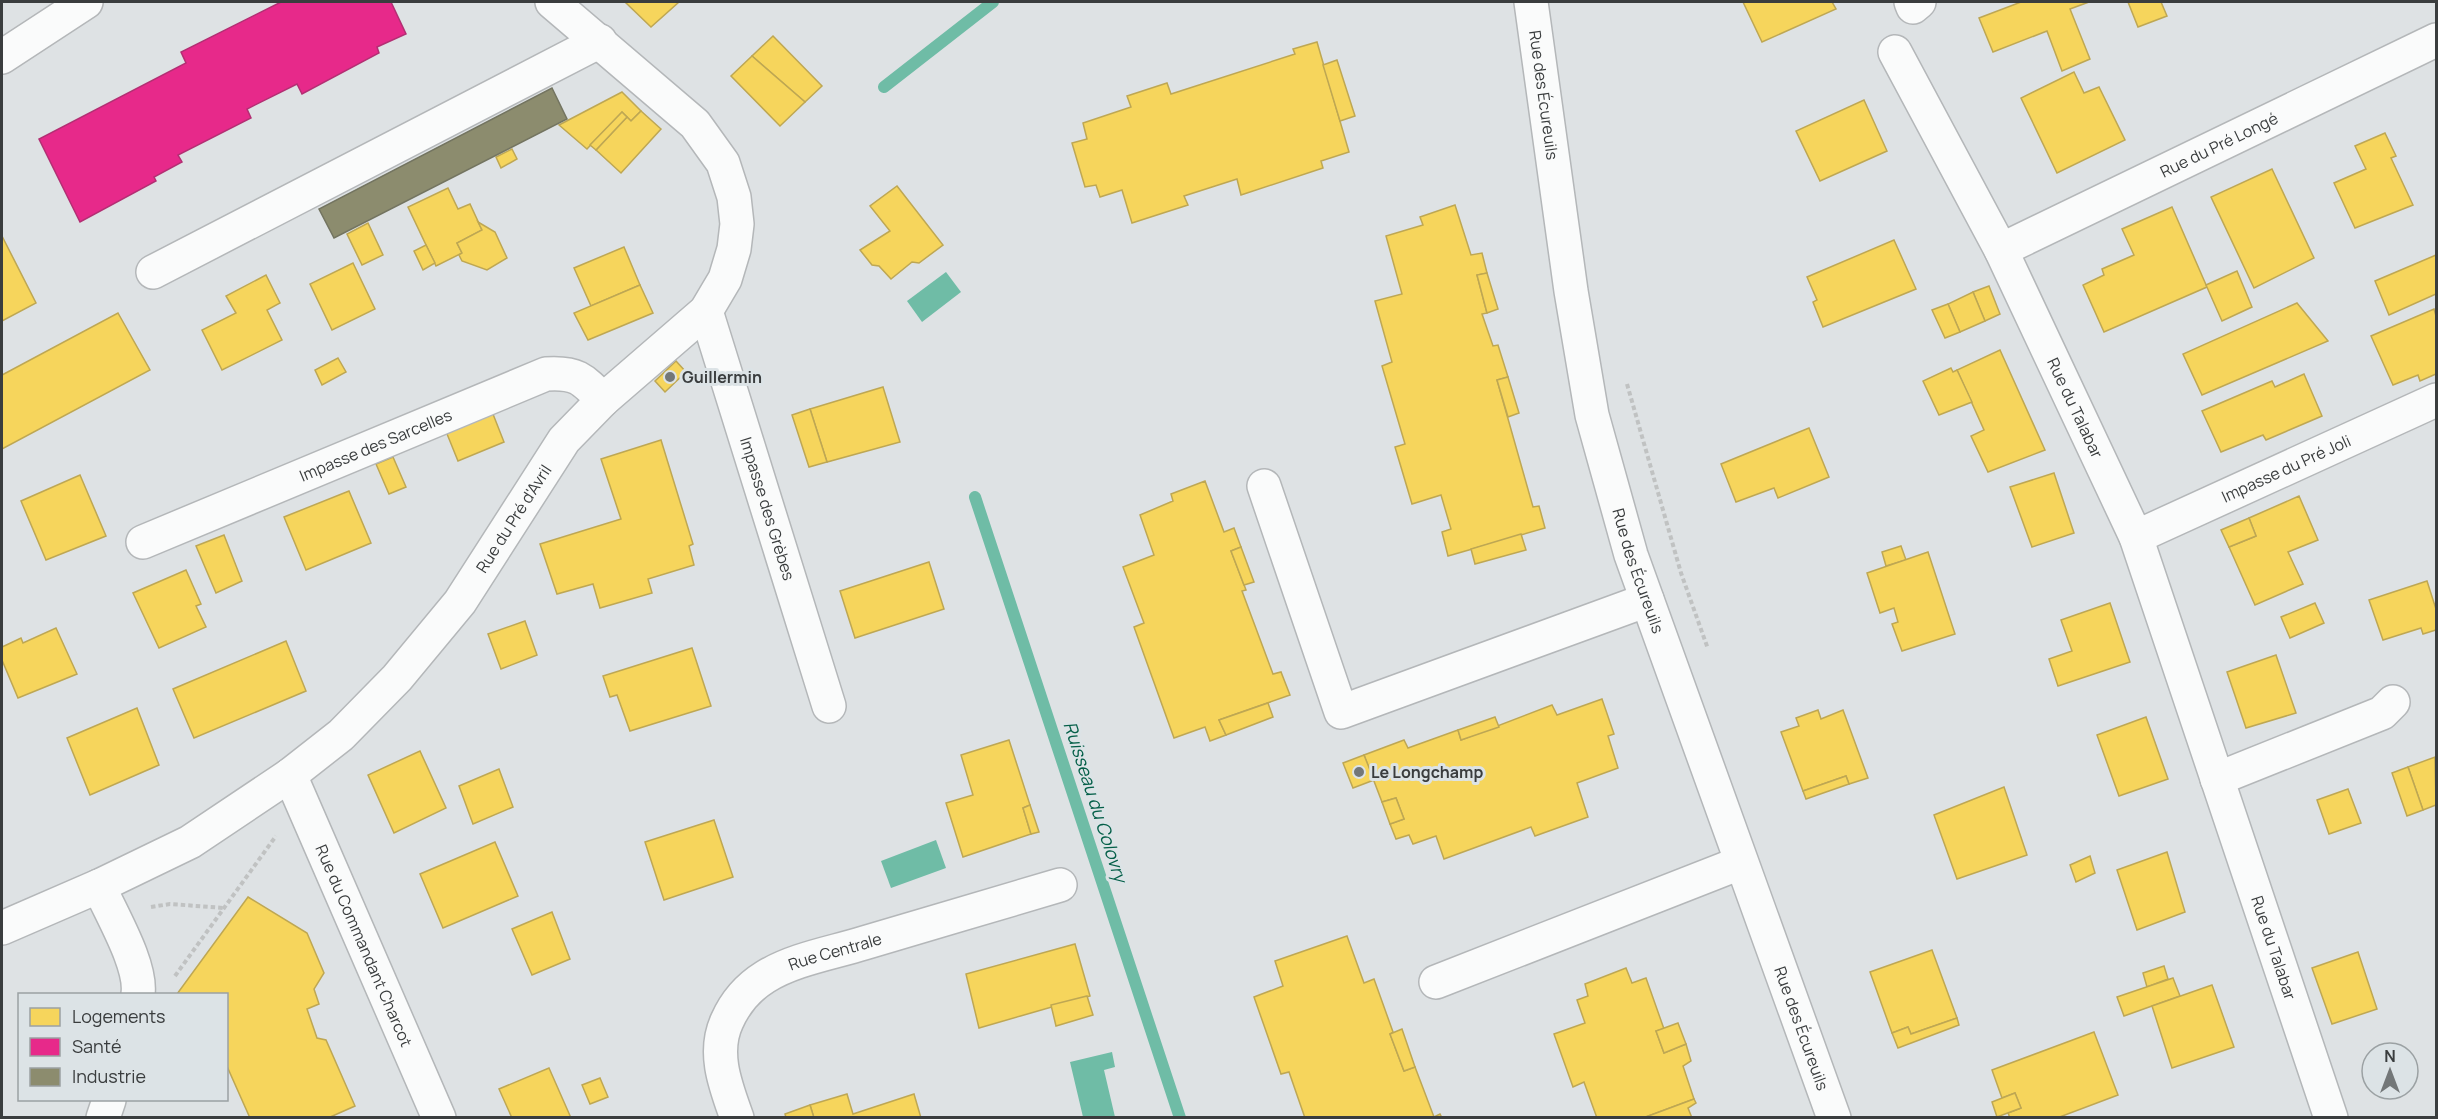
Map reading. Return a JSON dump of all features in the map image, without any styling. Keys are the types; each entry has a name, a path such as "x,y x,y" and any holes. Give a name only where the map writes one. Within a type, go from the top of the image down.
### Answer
{"street":[{"path":"2,57 86,2"},
{"name":"Rue du Pré d'Avril","path":"2,928 99,886 190,842 290,775 341,735 397,678 460,602 558,448 603,400 706,311 725,279 736,233 734,197 723,163 695,124 552,2"},
{"name":"Rue des Écureuils","path":"1532,2 1571,291 1592,415 1631,555 1740,863 1834,1118"},
{"path":"1911,2 1913,7 1918,2"},
{"name":"Rue du Pré Longé","path":"2001,250 2436,40"},
{"path":"153,272 600,41"},
{"name":"Rue du Talabar","path":"1896,52 2001,250 2136,537 2331,1118"},
{"name":"Impasse des Grèbes","path":"706,311 829,706"},
{"name":"Impasse des Sarcelles","path":"143,542 546,374 567,372 585,382 603,400"},
{"name":"Impasse du Pré Joli","path":"2136,537 2436,400"},
{"path":"1264,486 1341,712 1647,600"},
{"path":"2217,779 2382,713 2393,702"},
{"name":"Rue du Commandant Charcot","path":"290,775 439,1118"},
{"path":"1436,982 1740,863"},
{"name":"Rue Centrale","path":"737,1118 721,1063 721,1043 726,1022 736,1005 749,989 765,977 812,959 1060,885"},
{"path":"99,886 134,964 139,986 138,993"},
{"path":"103,1118 109,1101"}],"path":[{"path":"1625,378 1681,573 1708,651"},
{"path":"169,985 281,829 304,808"},
{"path":"114,920 140,908 170,904 225,908"}],"shaded area":[{"path":"946,272 961,292 922,322 907,301"},
{"path":"936,840 946,868 891,888 881,861"},
{"path":"1112,1052 1115,1067 1104,1070 1115,1117 1083,1117 1070,1062"}],"building: Logements":[{"path":"625,2 679,2 651,27"},
{"path":"1743,2 1832,2 1836,9 1762,42"},
{"path":"2021,2 2089,2 2070,9 2090,59 2062,71 2047,31 1993,52 1979,18"},
{"path":"2128,2 2161,2 2167,16 2138,27"},
{"path":"773,36 822,86 805,102 752,56"},
{"path":"1317,42 1349,152 1321,161 1323,168 1241,195 1237,179 1184,196 1188,205 1132,223 1122,190 1100,197 1096,185 1085,187 1072,143 1087,139 1083,123 1131,107 1127,96 1167,83 1171,94 1295,54 1293,49"},
{"path":"752,56 805,102 780,126 731,76"},
{"path":"1337,60 1355,116 1340,121 1323,65"},
{"path":"2074,72 2084,93 2099,87 2125,140 2057,173 2021,98"},
{"path":"622,92 641,111 631,121 622,112 587,149 559,125"},
{"path":"1864,100 1887,151 1820,181 1796,131"},
{"path":"641,111 661,129 621,173 596,150 627,117 631,121"},
{"path":"622,112 627,117 596,150 590,145"},
{"path":"2385,133 2396,156 2391,158 2413,205 2355,228 2334,183 2366,169 2355,146"},
{"path":"512,149 517,159 501,168 496,157"},
{"path":"2272,169 2314,258 2254,288 2211,197"},
{"path":"897,186 943,245 919,263 912,262 891,279 879,266 872,265 860,250 890,231 870,206"},
{"path":"448,188 458,209 470,204 482,230 457,243 462,253 436,266 408,207"},
{"path":"1455,205 1471,255 1482,253 1487,273 1477,275 1487,313 1482,314 1493,346 1498,345 1508,377 1497,380 1533,507 1539,506 1545,528 1448,556 1442,532 1451,529 1441,495 1412,504 1395,447 1405,444 1382,366 1392,362 1375,301 1402,294 1386,236 1423,225 1420,217"},
{"path":"2172,207 2207,287 2104,332 2083,285 2104,275 2102,269 2134,255 2122,229"},
{"path":"478,222 495,232 507,258 487,270 462,261 459,255 462,253 457,243 482,230"},
{"path":"368,223 383,255 362,265 347,234"},
{"path":"2,236 36,303 2,321"},
{"path":"1894,240 1916,289 1823,327 1813,302 1817,300 1807,277"},
{"path":"426,245 435,263 423,270 414,251"},
{"path":"624,247 640,285 591,306 574,268"},
{"path":"2436,255 2436,294 2389,315 2375,281"},
{"path":"353,263 375,309 332,330 310,284"},
{"path":"2237,271 2252,307 2222,321 2206,285"},
{"path":"1487,273 1498,309 1487,313 1477,275"},
{"path":"266,275 280,303 267,310 282,340 222,370 202,330 236,313 226,296"},
{"path":"640,285 653,313 588,340 574,313"},
{"path":"1989,286 2000,314 1985,321 1973,292"},
{"path":"1973,292 1985,321 1960,332 1948,304"},
{"path":"2297,303 2328,341 2202,395 2183,354"},
{"path":"1948,304 1960,332 1945,338 1932,310"},
{"path":"2434,309 2436,374 2420,381 2418,375 2393,385 2371,336"},
{"path":"118,313 150,370 2,449 2,375"},
{"path":"2000,350 2045,450 1988,472 1971,436 1984,430 1957,370"},
{"path":"338,358 346,372 322,385 315,370"},
{"name":"Guillermin","path":"676,361 686,372 665,392 655,381"},
{"path":"1951,368 1953,372 1957,370 1972,402 1939,415 1923,381"},
{"path":"2304,374 2322,416 2266,440 2263,435 2221,452 2202,411 2272,381 2275,387"},
{"path":"1508,377 1519,413 1508,417 1497,380"},
{"path":"883,387 900,442 827,462 810,409"},
{"path":"491,409 504,442 458,461 445,429"},
{"path":"810,409 827,462 809,467 792,415"},
{"path":"1809,428 1829,477 1778,498 1774,488 1736,502 1721,464"},
{"path":"661,440 693,544 689,546 694,565 648,579 652,593 600,608 593,584 557,594 540,544 621,519 601,459"},
{"path":"393,457 406,487 389,494 376,464"},
{"path":"2054,473 2074,533 2032,547 2010,487"},
{"path":"80,475 106,536 46,560 21,501"},
{"path":"1205,481 1224,532 1234,528 1241,547 1231,551 1246,590 1242,591 1273,674 1281,672 1290,695 1219,720 1226,735 1210,741 1205,727 1174,738 1134,627 1144,623 1123,567 1154,555 1140,515 1173,501 1171,494"},
{"path":"349,491 371,543 306,570 284,517"},
{"path":"2299,496 2318,540 2288,552 2303,584 2255,605 2229,547 2256,536 2249,518"},
{"path":"2249,518 2256,536 2229,547 2221,530"},
{"path":"1521,534 1526,550 1475,564 1471,549"},
{"path":"224,535 242,581 216,593 196,546"},
{"path":"1901,546 1906,560 1886,566 1882,552"},
{"path":"1241,547 1254,582 1244,585 1231,551"},
{"path":"1928,552 1955,634 1902,651 1892,624 1898,622 1894,608 1880,613 1867,573"},
{"path":"929,562 944,609 855,638 840,591"},
{"path":"186,570 201,604 196,606 206,627 159,648 133,593"},
{"path":"2427,581 2436,609 2436,630 2423,634 2421,628 2383,640 2369,600"},
{"path":"2110,603 2130,662 2058,686 2049,659 2072,651 2061,620"},
{"path":"2315,603 2324,623 2290,638 2281,617"},
{"path":"525,621 537,655 501,669 488,634"},
{"path":"56,628 77,674 18,698 2,660 2,647 21,638 23,643"},
{"path":"286,641 306,691 194,738 173,689"},
{"path":"692,648 711,706 630,731 617,695 610,697 603,676"},
{"path":"2276,655 2296,713 2246,728 2227,672"},
{"path":"1602,699 1614,734 1608,736 1618,768 1577,783 1588,817 1535,836 1531,827 1444,859 1436,836 1413,844 1409,835 1396,839 1390,824 1404,819 1396,798 1382,802 1364,755 1404,740 1408,748 1458,730 1461,740 1552,705 1557,715"},
{"path":"1268,703 1273,717 1226,735 1219,720"},
{"path":"137,708 159,765 90,795 67,738"},
{"path":"1818,710 1821,719 1843,710 1868,778 1849,784 1846,776 1803,791 1781,732 1799,726 1796,718"},
{"path":"1495,717 1499,727 1461,740 1458,730"},
{"path":"2146,717 2168,779 2119,796 2097,735"},
{"path":"1009,740 1030,805 1023,808 1031,834 963,857 946,803 973,795 961,755"},
{"path":"420,751 446,808 394,833 368,775"},
{"name":"Le Longchamp","path":"1364,755 1374,780 1353,788 1343,763"},
{"path":"2435,757 2436,805 2423,810 2408,767"},
{"path":"2408,767 2423,810 2407,816 2392,773"},
{"path":"499,769 513,807 473,824 459,786"},
{"path":"1846,776 1849,784 1806,799 1803,791"},
{"path":"2004,787 2027,855 1957,879 1934,815"},
{"path":"2348,789 2361,823 2329,834 2317,800"},
{"path":"1396,798 1404,819 1390,824 1382,802"},
{"path":"1030,805 1039,832 1031,834 1023,808"},
{"path":"714,820 733,877 664,900 645,842"},
{"path":"495,842 518,896 443,928 420,874"},
{"path":"2167,852 2185,912 2137,930 2117,870"},
{"path":"2090,856 2095,873 2076,882 2070,865"},
{"path":"248,897 307,933 324,973 314,989 319,1004 307,1009 317,1038 326,1040 355,1106 328,1118 250,1118 228,1068 228,993 178,993"},
{"path":"552,912 570,959 532,975 512,929"},
{"path":"1347,936 1364,983 1374,979 1393,1032 1390,1034 1404,1071 1415,1067 1434,1117 1440,1114 1442,1118 1305,1118 1289,1072 1281,1074 1254,997 1283,986 1275,961"},
{"path":"1075,944 1090,996 979,1028 966,974"},
{"path":"1932,950 1957,1018 1911,1034 1908,1027 1892,1033 1870,972"},
{"path":"2358,952 2377,1009 2332,1024 2312,968"},
{"path":"2164,966 2168,979 2147,987 2143,973"},
{"path":"1626,968 1632,983 1646,978 1664,1029 1656,1031 1664,1053 1686,1044 1691,1061 1683,1066 1694,1099 1643,1118 1597,1118 1584,1082 1573,1087 1554,1034 1585,1023 1577,1000 1588,996 1585,984"},
{"path":"2173,978 2180,996 2124,1016 2117,997"},
{"path":"2212,985 2234,1047 2172,1068 2152,1006"},
{"path":"1087,996 1093,1015 1056,1026 1051,1005"},
{"path":"1957,1018 1959,1025 1898,1048 1892,1033 1908,1027 1911,1034"},
{"path":"1678,1023 1686,1044 1664,1053 1656,1031"},
{"path":"1402,1029 1415,1067 1404,1071 1390,1034"},
{"path":"2094,1032 2118,1095 2057,1118 2010,1118 2008,1113 2021,1108 2015,1093 2002,1098 1992,1070"},
{"path":"549,1068 571,1118 512,1118 499,1089"},
{"path":"600,1078 608,1097 590,1104 582,1085"},
{"path":"2015,1093 2021,1108 1997,1117 1992,1102"},
{"path":"847,1094 853,1114 914,1094 921,1118 814,1118 810,1105"},
{"path":"1694,1099 1696,1103 1688,1108 1692,1118 1643,1118"},
{"path":"810,1105 814,1118 786,1118 785,1114"}],"building: Santé":[{"path":"281,2 391,2 406,34 377,47 379,53 302,94 297,84 247,109 251,118 178,155 182,162 154,177 156,181 80,222 39,139 186,63 181,52"}],"building: Industrie":[{"path":"552,88 567,119 334,238 319,209"}],"waterway":[{"path":"884,87 993,2"},
{"name":"Ruisseau du Colovry","path":"975,497 1180,1118"}],"place":[{"name":"Guillermin","path":"670,377"},
{"name":"Le Longchamp","path":"1359,772"}]}
